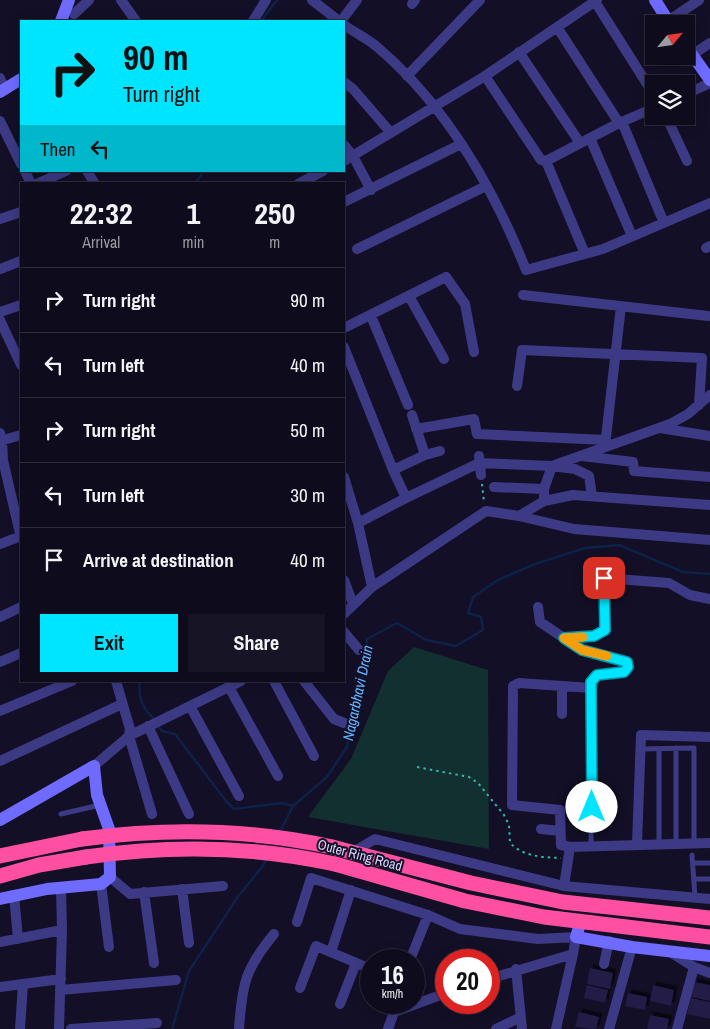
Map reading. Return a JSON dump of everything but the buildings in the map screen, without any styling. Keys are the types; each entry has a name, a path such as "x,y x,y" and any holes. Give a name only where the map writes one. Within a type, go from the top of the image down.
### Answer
{"highway":[{"name":"Outer Ring Road","path":"1,854 82,839 128,833 216,832 296,840 332,847 470,883 563,902 710,918"},
{"name":"Outer Ring Road","path":"0,876 39,865 133,850 214,848 296,856 335,864 465,901 544,917 710,936"}],"street":[{"path":"62,20 89,0"},
{"path":"121,0 135,20"},
{"path":"254,20 266,0"},
{"path":"312,0 339,20"},
{"path":"341,20 357,0"},
{"path":"407,76 480,0"},
{"path":"345,160 484,76 595,0 645,81"},
{"path":"655,0 665,15"},
{"path":"679,15 699,0"},
{"path":"345,26 375,45 407,76 461,144 514,238 526,270 585,254 710,203"},
{"path":"557,27 621,122 664,222"},
{"path":"695,49 710,43"},
{"path":"520,52 580,143"},
{"path":"695,60 710,82 695,90"},
{"path":"484,76 540,160 546,161 621,122 645,112"},
{"path":"2,87 20,79"},
{"path":"345,83 353,89 391,133"},
{"path":"0,121 20,162"},
{"path":"670,125 687,161"},
{"path":"590,138 632,236"},
{"path":"345,202 461,144"},
{"path":"345,146 354,156 371,190"},
{"path":"546,161 585,254"},
{"path":"41,182 64,172"},
{"path":"302,182 321,172"},
{"path":"357,249 486,186"},
{"path":"0,219 20,212"},
{"path":"0,269 20,261"},
{"path":"345,328 446,277 465,304 474,352"},
{"path":"523,295 708,316"},
{"path":"408,296 444,359"},
{"path":"0,312 20,305"},
{"path":"605,443 621,306"},
{"path":"371,316 410,410 425,455"},
{"path":"0,320 20,363"},
{"path":"345,350 406,498"},
{"path":"516,386 522,350 702,358 699,405"},
{"path":"552,466 579,456 605,443 659,428 688,414 710,395"},
{"path":"416,429 474,419 477,434 605,443"},
{"path":"659,428 710,436"},
{"path":"20,435 1,438 3,475 20,534"},
{"path":"393,470 425,455 440,452"},
{"path":"579,456 633,462 634,470 710,476"},
{"path":"479,459 480,475"},
{"path":"358,523 479,459 575,469 588,476 592,496"},
{"path":"544,501 544,489 552,466"},
{"path":"345,481 358,523 372,587"},
{"path":"494,488 544,489"},
{"path":"518,516 544,501 573,495 710,504"},
{"path":"345,613 372,587 485,507 574,528 710,540"},
{"path":"0,544 20,537"},
{"path":"564,638 594,636 605,630 605,563"},
{"path":"604,578 669,583 690,595 710,599"},
{"path":"345,583 353,604"},
{"path":"0,617 20,607"},
{"path":"538,607 540,622 582,650 627,662 628,667 624,672 597,675 593,678 592,690 519,683 513,686 512,805 560,810 561,845 570,847 710,843"},
{"path":"345,633 359,650"},
{"path":"0,662 20,653"},
{"path":"0,711 69,682"},
{"path":"116,682 130,729 129,736 152,814"},
{"path":"0,820 94,766 129,736 239,682"},
{"path":"275,682 314,756"},
{"path":"305,682 334,719 344,723"},
{"path":"562,686 562,714"},
{"path":"229,687 278,776"},
{"path":"0,762 122,704"},
{"path":"190,706 239,796"},
{"path":"148,726 189,814"},
{"path":"637,844 641,735 710,737"},
{"path":"94,766 97,795 109,829 106,881 109,947"},
{"path":"542,829 560,831"},
{"path":"353,852 375,839 564,886 710,898"},
{"path":"564,886 570,847"},
{"path":"297,922 311,878 428,915 460,929 538,939 576,937 608,941 632,947 710,956"},
{"path":"0,899 14,895 106,881 130,894 223,886"},
{"path":"60,1029 61,888"},
{"path":"182,889 189,943"},
{"path":"331,952 351,890"},
{"path":"144,892 154,963"},
{"path":"14,895 18,939"},
{"path":"414,949 428,915"},
{"path":"556,1029 581,922"},
{"path":"0,942 62,930"},
{"path":"239,1029 246,974 255,956 274,934"},
{"path":"604,964 608,941"},
{"path":"300,988 316,946 360,965"},
{"path":"609,1029 632,947"},
{"path":"669,952 694,967 710,973"},
{"path":"500,975 573,954"},
{"path":"340,1004 356,963"},
{"path":"677,1029 694,967"},
{"path":"516,969 519,1018 522,1029"},
{"path":"0,987 61,979"},
{"path":"60,990 176,980"},
{"path":"20,1029 23,984"},
{"path":"388,1029 393,1014"},
{"path":"496,1029 519,1018"},
{"path":"70,1029 158,1023"}],"lane":[{"path":"591,845 592,690"},
{"path":"676,748 676,844"},
{"path":"640,749 694,748 694,843"},
{"path":"659,749 659,844"},
{"path":"61,814 100,805"},
{"path":"692,855 695,897"},
{"path":"693,864 710,863"},
{"path":"694,879 710,879"}],"path":[{"path":"480,475 485,507"},
{"path":"417,766 469,777 478,783 504,815 509,825 510,843 517,850 542,857 568,858"}],"green space":[{"path":"414,647 488,670 489,849 308,817 351,759 388,671"}],"waterway":[{"path":"262,20 277,0"},
{"path":"195,182 203,172"},
{"name":"Nagarbhavi Drain","path":"279,834 293,806 327,777 347,747 360,691 367,639 397,623 426,640 456,646 483,630 481,617 468,613 473,597 498,580 535,564 585,548 619,545 683,572 710,574"},
{"path":"140,682 142,702 146,711 154,719"},
{"path":"158,726 162,731 175,734 234,809 282,803 293,806"},
{"name":"Nagarbhavi Drain","path":"172,1029 189,971 237,898 267,859"}],"slow traffic":[{"path":"583,637 564,638 582,650 607,656"}],"route":[{"path":"592,807 591,682 597,675 624,672 628,667 627,662 622,659 582,650 564,638 594,636 605,630 604,578"}]}
